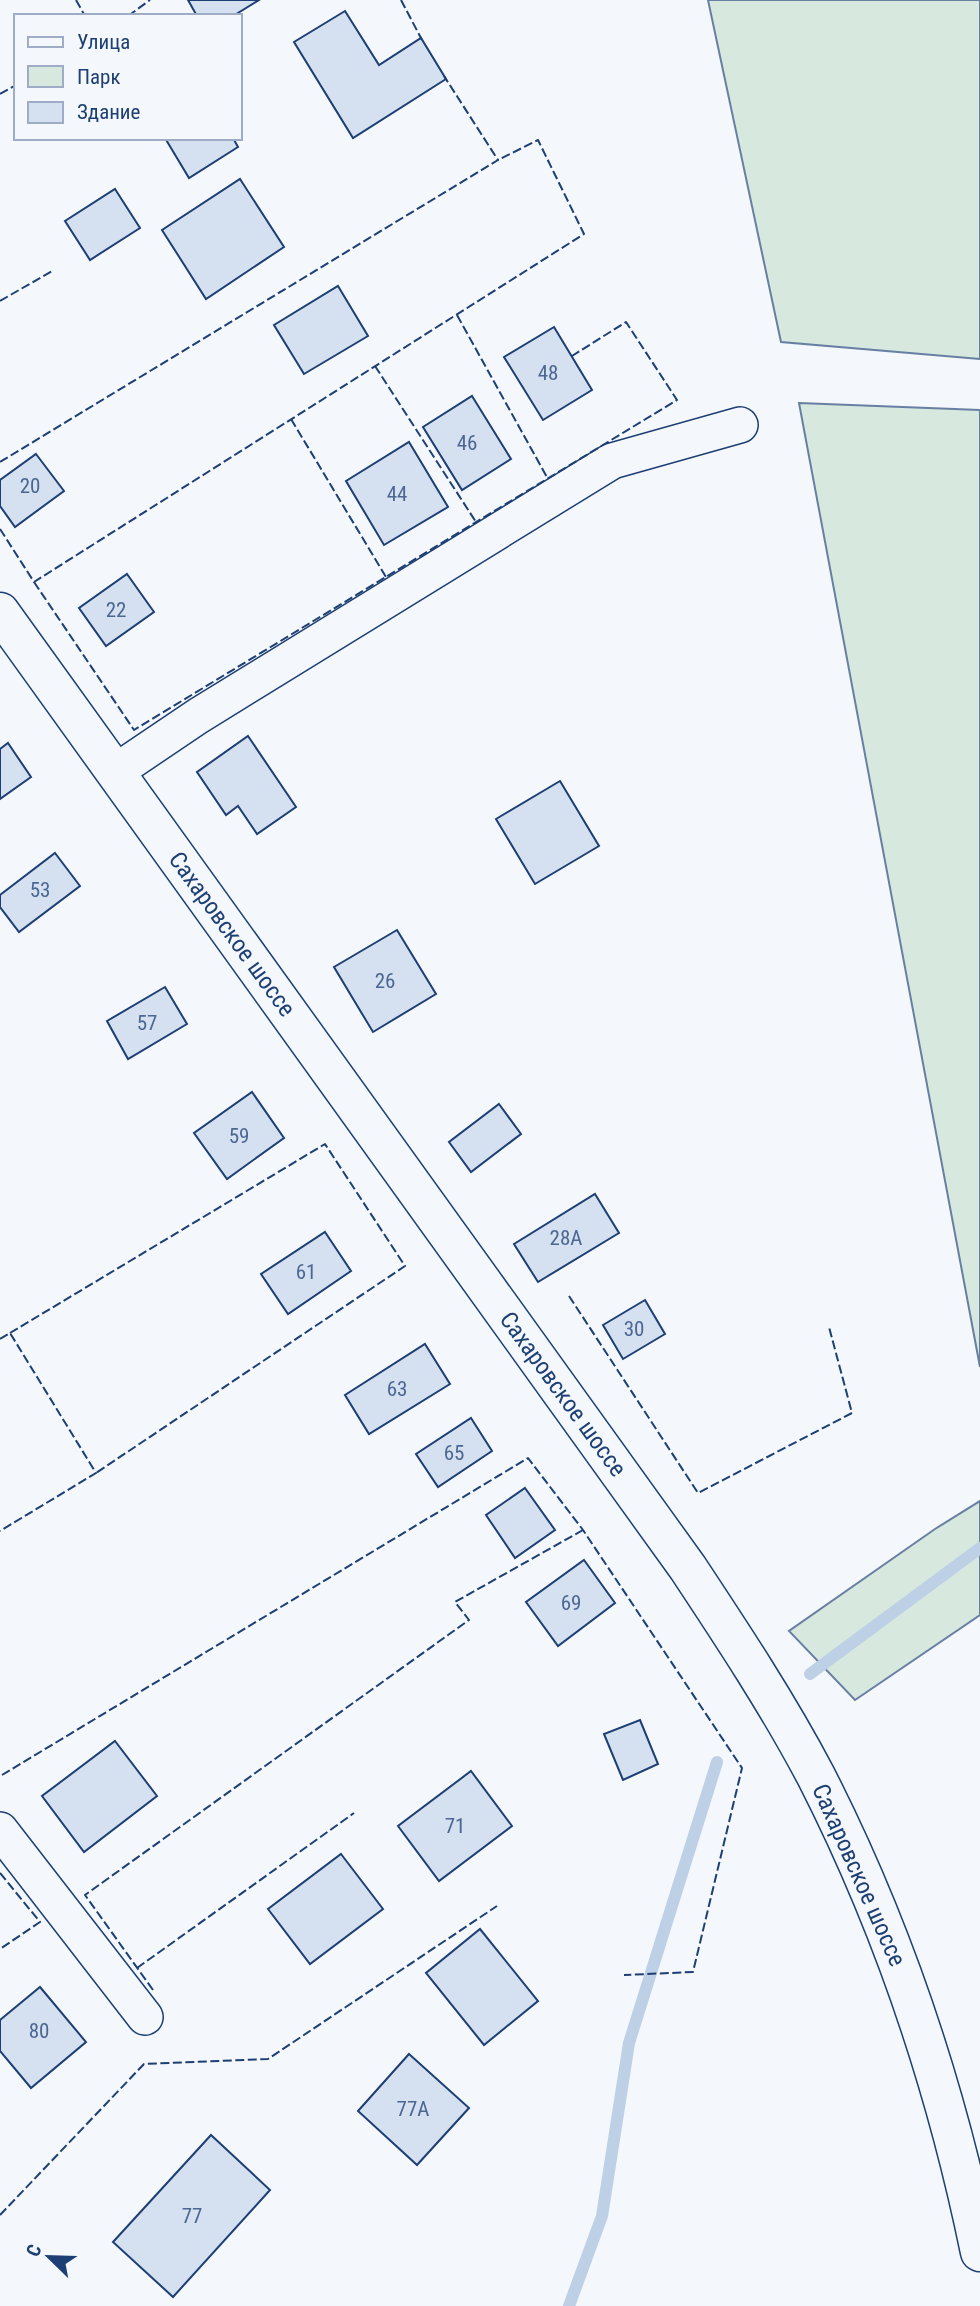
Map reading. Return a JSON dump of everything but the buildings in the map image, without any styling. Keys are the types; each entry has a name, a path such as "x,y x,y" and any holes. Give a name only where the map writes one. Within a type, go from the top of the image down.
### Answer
{"main road":[{"name":"Сахаровское шоссе","path":"0,612 688,1568 774,1702 844,1833 896,1954 942,2092 980,2252"}],"street":[{"path":"115,772 210,709 612,461 740,425"},
{"path":"0,1830 145,2017"}],"green space":[{"path":"708,0 980,0 980,359 781,342"},
{"path":"799,403 980,410 980,1367"},
{"path":"980,1501 980,1615 855,1700 789,1631 935,1529"}],"waterway":[{"path":"810,1674 980,1548"},
{"path":"569,2306 602,2216 629,2043 717,1762"}],"fence":[{"path":"76,0 84,14"},
{"path":"131,14 150,0"},
{"path":"401,0 422,40"},
{"path":"0,462 498,160 444,76"},
{"path":"0,94 14,86"},
{"path":"0,529 34,582 584,234 538,140 498,160"},
{"path":"0,301 52,271"},
{"path":"457,315 548,479"},
{"path":"34,582 134,730 677,400 626,322 572,356"},
{"path":"375,366 476,522"},
{"path":"291,419 386,577"},
{"path":"10,1333 325,1144 405,1266 96,1473"},
{"path":"569,1296 698,1493 852,1413 829,1327"},
{"path":"0,1339 10,1333 96,1473 0,1531"},
{"path":"2,1775 528,1458 583,1530 742,1768 693,1972 624,1975"},
{"path":"153,1990 85,1895 469,1620 455,1602 583,1530"},
{"path":"137,1968 354,1813"},
{"path":"0,1873 40,1922 0,1949"},
{"path":"0,2215 144,2064 268,2059 497,1906"}]}
